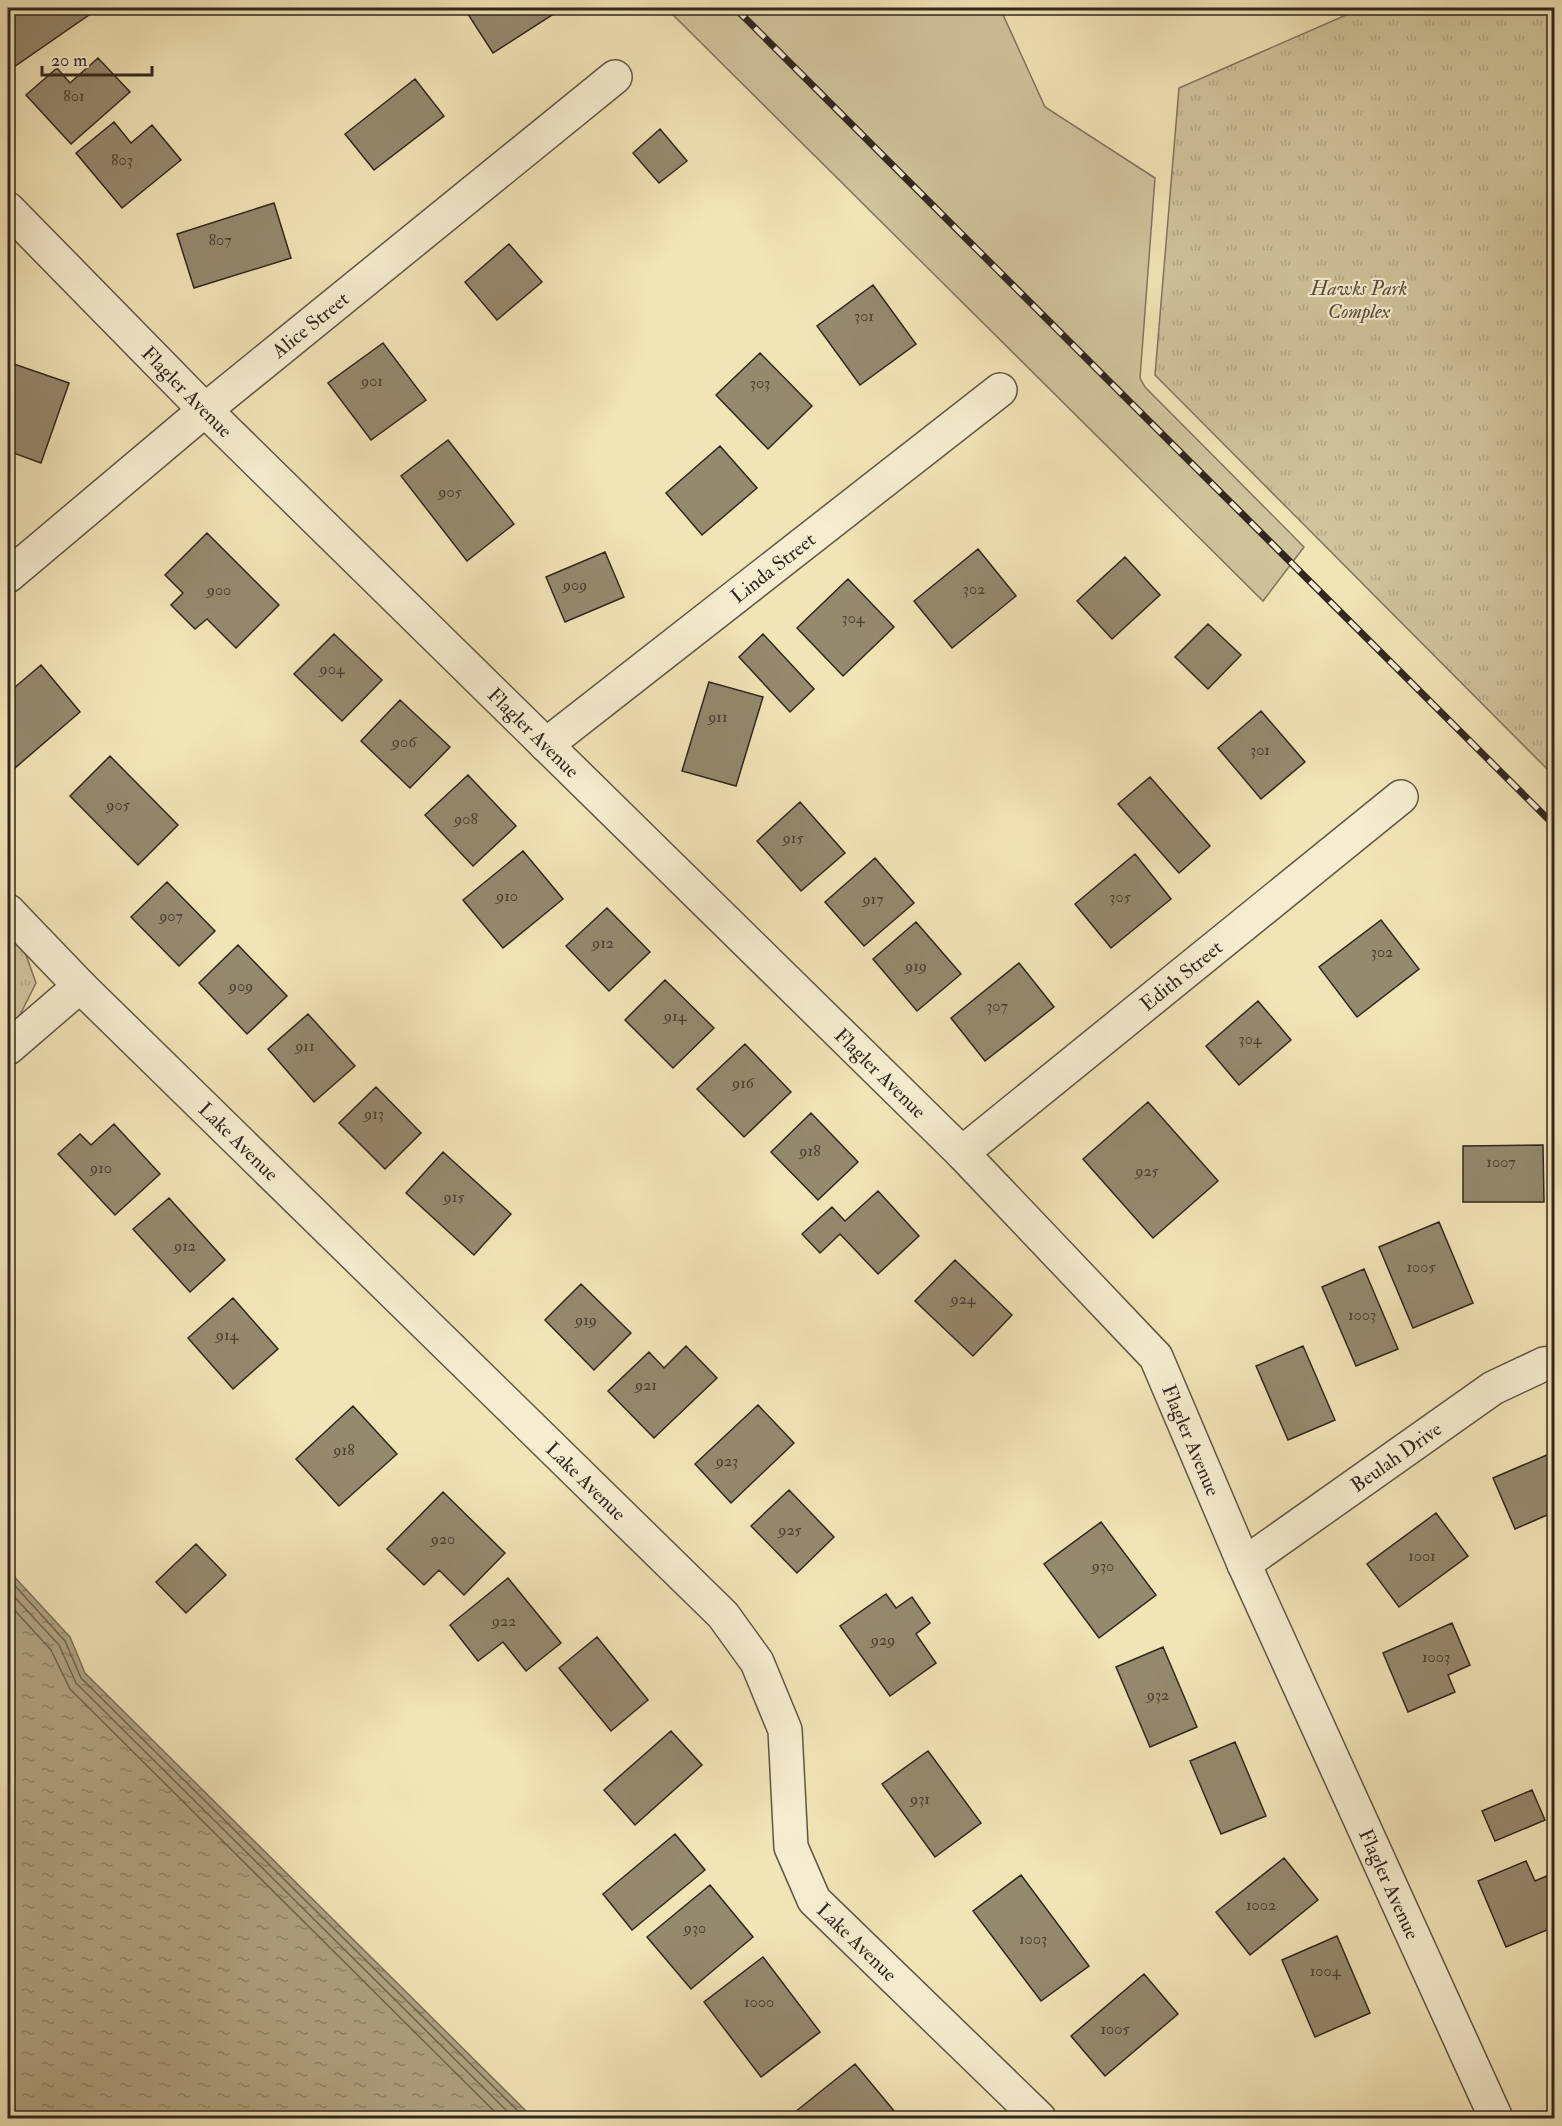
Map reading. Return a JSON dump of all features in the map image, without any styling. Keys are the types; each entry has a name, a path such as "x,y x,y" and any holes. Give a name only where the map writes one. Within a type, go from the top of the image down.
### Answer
{"street":[{"name":"Alice Street","path":"8,576 204,410 615,77"},
{"name":"Flagler Avenue","path":"8,209 204,410 962,1153 1156,1356 1244,1564 1496,2118"},
{"name":"Linda Street","path":"546,745 1000,390"},
{"name":"Edith Street","path":"962,1153 1401,797"},
{"name":"Lake Avenue","path":"8,911 80,986 723,1615 757,1662 785,1730 791,1847 814,1900 1039,2118"},
{"path":"8,1048 80,986"},
{"name":"Beulah Drive","path":"1244,1564 1493,1388 1544,1364 1554,1363"}],"green space":[{"path":"666,8 1000,8 1045,107 1155,178 1140,378 1145,387 1304,547 1263,601"},
{"name":"Hawks Park Complex","path":"1362,8 1554,8 1554,776 1155,375 1179,88"},
{"path":"8,934 25,952 36,983 14,1027 8,1030"}],"water":[{"path":"8,1570 70,1637 85,1673 533,2118 8,2118"}],"building":[{"path":"8,8 99,8 8,71"},
{"path":"464,8 563,8 493,53"},
{"path":"98,58 130,92 71,144 26,95 57,68 70,83"},
{"path":"415,79 444,116 374,170 345,134"},
{"path":"114,122 131,143 152,125 181,160 122,208 76,153"},
{"path":"660,129 687,161 659,183 633,153"},
{"path":"274,203 291,258 194,288 177,234"},
{"path":"509,244 542,282 497,320 465,282"},
{"path":"873,285 916,344 860,385 817,326"},
{"path":"383,343 426,400 371,440 328,383"},
{"path":"760,353 812,406 768,449 716,395"},
{"path":"11,363 69,383 41,463 8,451 8,373"},
{"path":"448,440 514,524 467,561 401,476"},
{"path":"720,446 757,488 702,535 666,493"},
{"path":"207,533 279,605 236,648 207,619 195,629 171,605 183,593 165,575"},
{"path":"978,549 1016,596 952,648 914,601"},
{"path":"605,552 624,597 565,622 546,577"},
{"path":"1125,557 1160,595 1112,639 1077,601"},
{"path":"848,579 894,627 843,676 797,628"},
{"path":"1208,624 1241,655 1208,689 1175,657"},
{"path":"334,634 382,680 342,721 294,674"},
{"path":"763,634 814,689 790,712 739,657"},
{"path":"41,665 80,712 8,774 8,693"},
{"path":"709,682 763,697 736,786 682,771"},
{"path":"400,700 450,747 410,788 361,741"},
{"path":"1261,711 1305,762 1261,799 1218,748"},
{"path":"110,756 178,825 138,865 70,796"},
{"path":"468,775 516,826 473,866 425,815"},
{"path":"1150,777 1210,846 1179,873 1118,804"},
{"path":"800,802 845,853 801,891 757,841"},
{"path":"523,851 563,899 503,948 463,900"},
{"path":"1135,854 1171,899 1111,948 1075,904"},
{"path":"875,858 914,903 864,946 825,902"},
{"path":"167,882 215,931 179,966 131,917"},
{"path":"607,908 650,952 609,991 566,946"},
{"path":"1381,920 1419,969 1357,1017 1319,967"},
{"path":"916,922 961,974 917,1011 873,959"},
{"path":"238,945 287,996 247,1034 199,983"},
{"path":"1019,963 1054,1007 985,1061 951,1018"},
{"path":"665,980 714,1028 673,1068 625,1020"},
{"path":"1258,1001 1291,1040 1239,1085 1206,1046"},
{"path":"308,1014 355,1066 314,1102 268,1049"},
{"path":"745,1044 791,1092 744,1137 697,1089"},
{"path":"376,1087 421,1133 385,1169 339,1123"},
{"path":"1148,1102 1218,1181 1153,1238 1083,1159"},
{"path":"811,1113 858,1162 818,1200 771,1152"},
{"path":"114,1124 160,1174 115,1215 58,1154 80,1134 91,1145"},
{"path":"1543,1145 1544,1202 1463,1202 1463,1146"},
{"path":"443,1152 511,1214 474,1255 406,1193"},
{"path":"878,1191 919,1236 878,1274 840,1234 820,1253 802,1234 832,1207 845,1221"},
{"path":"169,1198 225,1260 190,1292 133,1229"},
{"path":"1439,1222 1473,1303 1413,1328 1379,1247"},
{"path":"955,1260 1012,1315 973,1356 915,1301"},
{"path":"1364,1269 1398,1349 1356,1366 1322,1287"},
{"path":"581,1284 631,1333 594,1370 545,1320"},
{"path":"233,1298 278,1349 233,1389 188,1338"},
{"path":"686,1346 717,1378 654,1438 608,1391 649,1352 664,1368"},
{"path":"1303,1346 1335,1420 1288,1440 1256,1366"},
{"path":"758,1405 794,1443 731,1503 695,1464"},
{"path":"353,1406 397,1454 339,1506 296,1459"},
{"path":"1554,1452 1554,1512 1515,1529 1493,1478"},
{"path":"789,1490 834,1537 797,1573 751,1526"},
{"path":"443,1492 505,1553 464,1595 439,1570 424,1585 387,1549"},
{"path":"1436,1513 1468,1556 1399,1607 1367,1564"},
{"path":"1101,1522 1156,1595 1099,1638 1044,1564"},
{"path":"196,1544 226,1575 186,1613 156,1582"},
{"path":"508,1578 561,1643 526,1671 503,1642 478,1661 450,1625"},
{"path":"886,1594 896,1608 912,1597 930,1623 916,1634 936,1663 890,1696 840,1626"},
{"path":"1452,1623 1470,1665 1448,1675 1455,1692 1408,1712 1383,1653"},
{"path":"597,1637 648,1700 611,1731 559,1668"},
{"path":"1163,1647 1197,1727 1150,1747 1116,1667"},
{"path":"671,1731 702,1765 635,1825 604,1790"},
{"path":"1235,1742 1266,1816 1221,1834 1190,1761"},
{"path":"928,1751 981,1823 935,1857 882,1784"},
{"path":"1532,1790 1545,1820 1495,1841 1482,1811"},
{"path":"675,1834 705,1870 632,1930 603,1894"},
{"path":"1284,1858 1318,1900 1250,1955 1216,1912"},
{"path":"1526,1861 1535,1881 1554,1873 1554,1927 1506,1947 1478,1881"},
{"path":"1021,1875 1089,1966 1041,2001 973,1911"},
{"path":"710,1885 753,1937 691,1989 647,1937"},
{"path":"1337,1936 1370,2013 1315,2037 1282,1960"},
{"path":"763,1957 820,2032 761,2077 704,2002"},
{"path":"1144,1974 1178,2014 1105,2076 1071,2036"},
{"path":"855,2064 900,2118 801,2118 795,2112"}],"railway":[{"path":"735,8 1554,825"}]}
